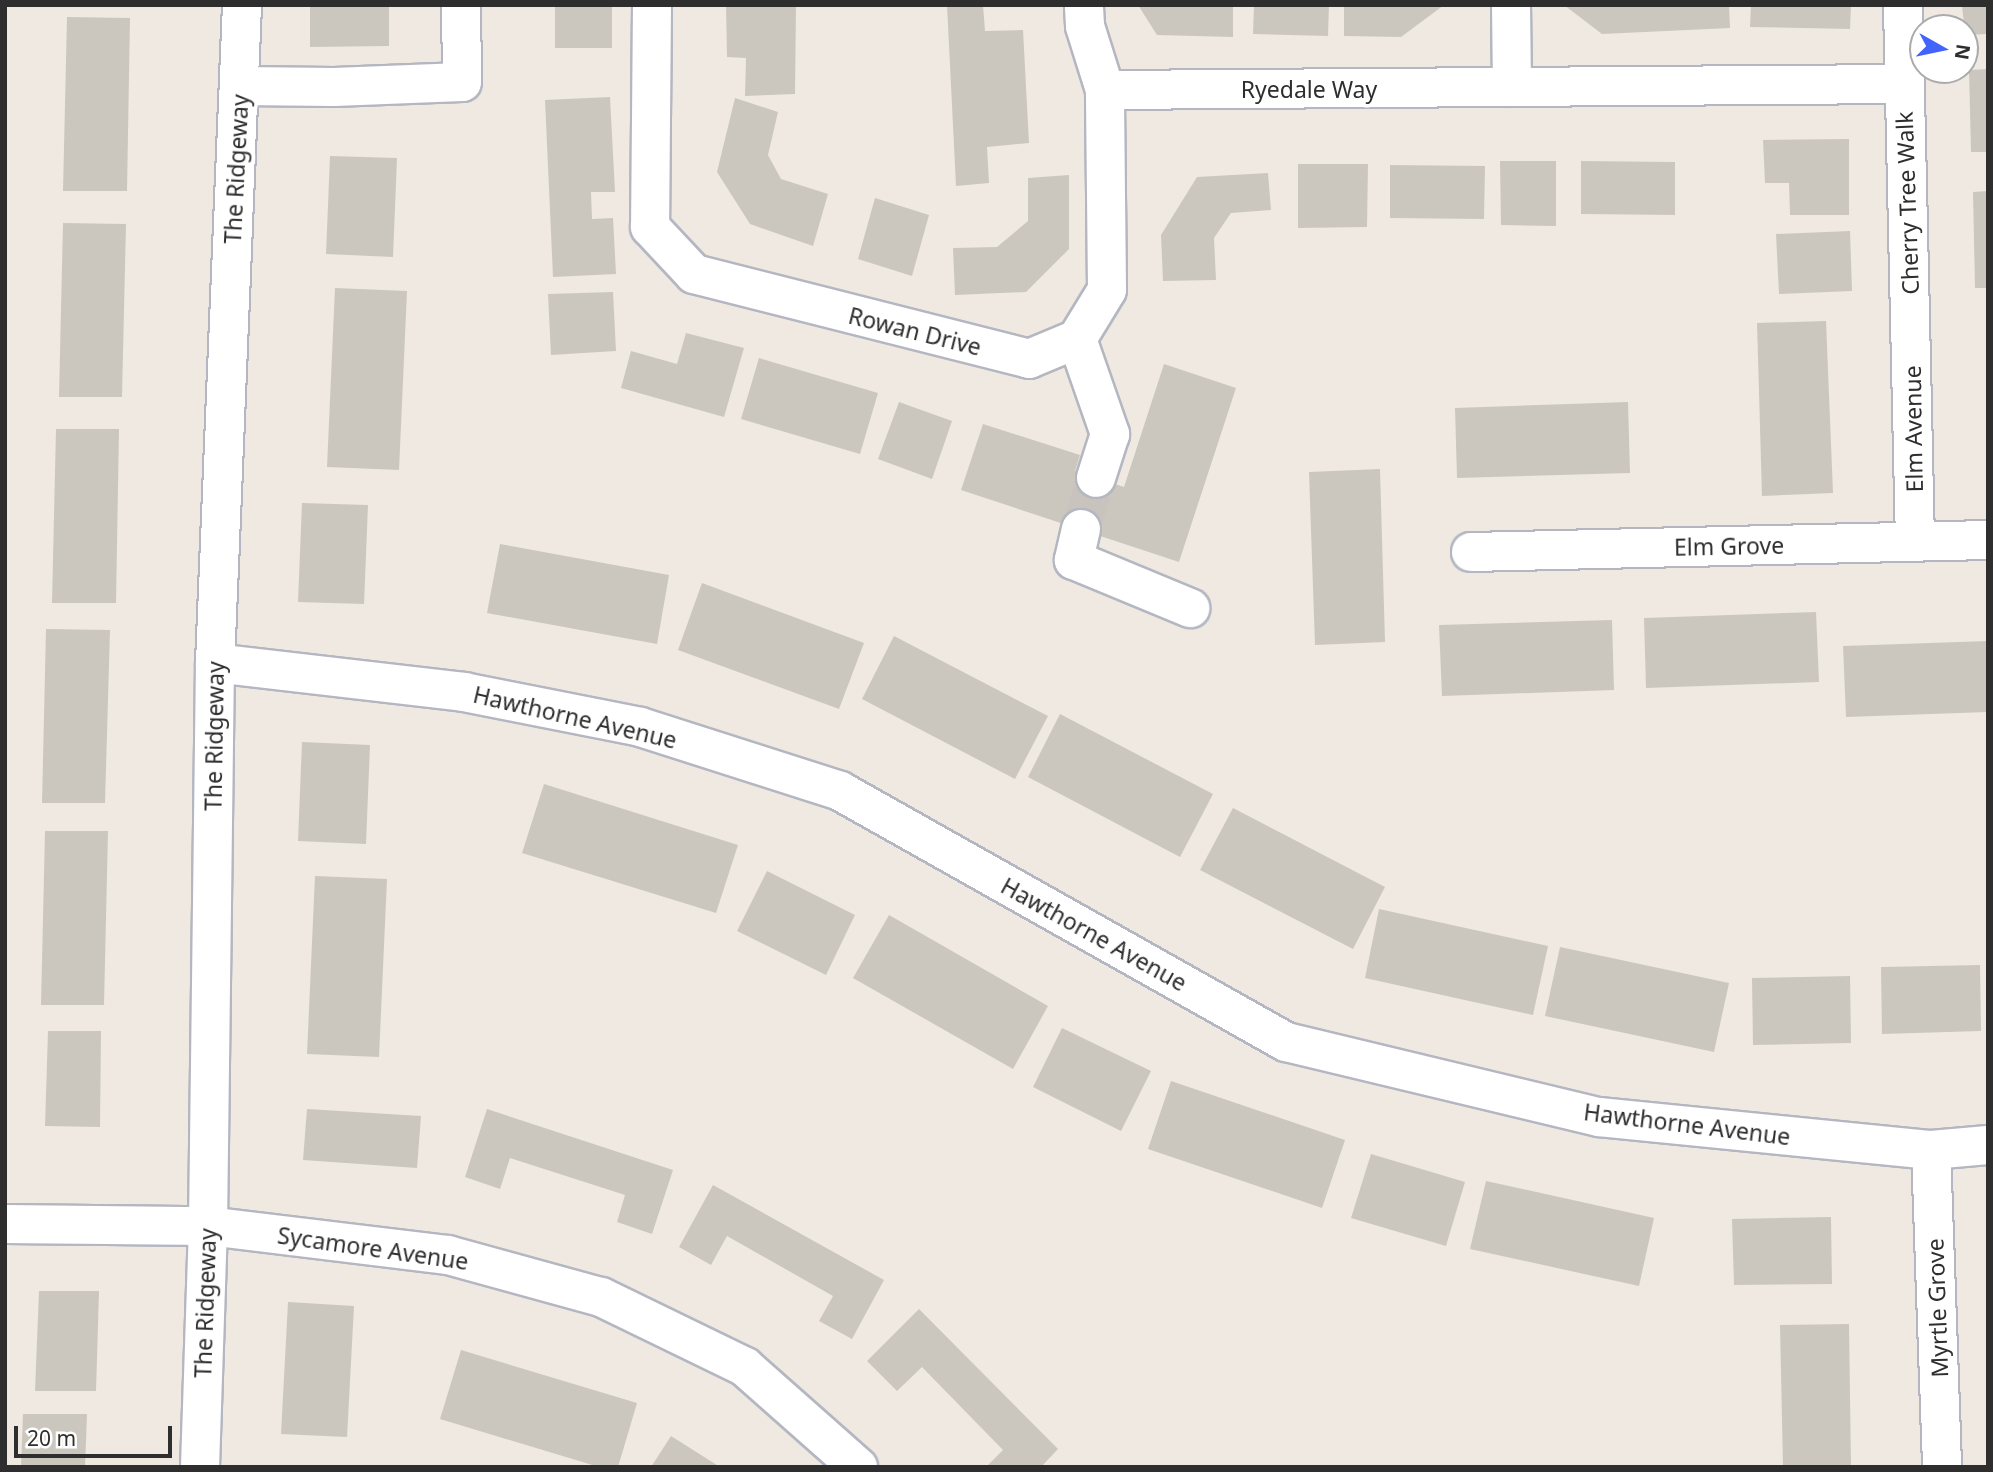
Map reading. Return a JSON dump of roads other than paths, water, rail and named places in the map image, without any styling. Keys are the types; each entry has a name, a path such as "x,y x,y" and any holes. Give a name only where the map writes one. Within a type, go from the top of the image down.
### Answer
{"street":[{"name":"The Ridgeway","path":"200,1467 208,1226 215,663 242,5"},
{"path":"240,86 334,87 462,82 461,5"},
{"name":"Rowan Drive","path":"652,5 650,227 694,274 1029,359 1077,340"},
{"path":"1084,5 1085,26 1105,90 1107,290 1077,340 1110,434 1097,478"},
{"path":"1511,5 1512,87"},
{"name":"Cherry Tree Walk","path":"1903,5 1911,316"},
{"name":"Ryedale Way","path":"1105,90 1904,84"},
{"name":"Elm Avenue","path":"1911,316 1915,541"},
{"path":"1081,529 1074,560 1191,608"},
{"name":"Elm Grove","path":"1471,552 1988,540"},
{"name":"Hawthorne Avenue","path":"215,663 464,692 640,727 840,791 1286,1042 1599,1117 1931,1150 1988,1145"},
{"name":"Myrtle Grove","path":"1931,1150 1942,1467"},
{"name":"Sycamore Avenue","path":"5,1224 208,1226 448,1255 601,1297 745,1367 858,1467"}],"tunnel":[{"path":"1081,529 1096,478"}]}
